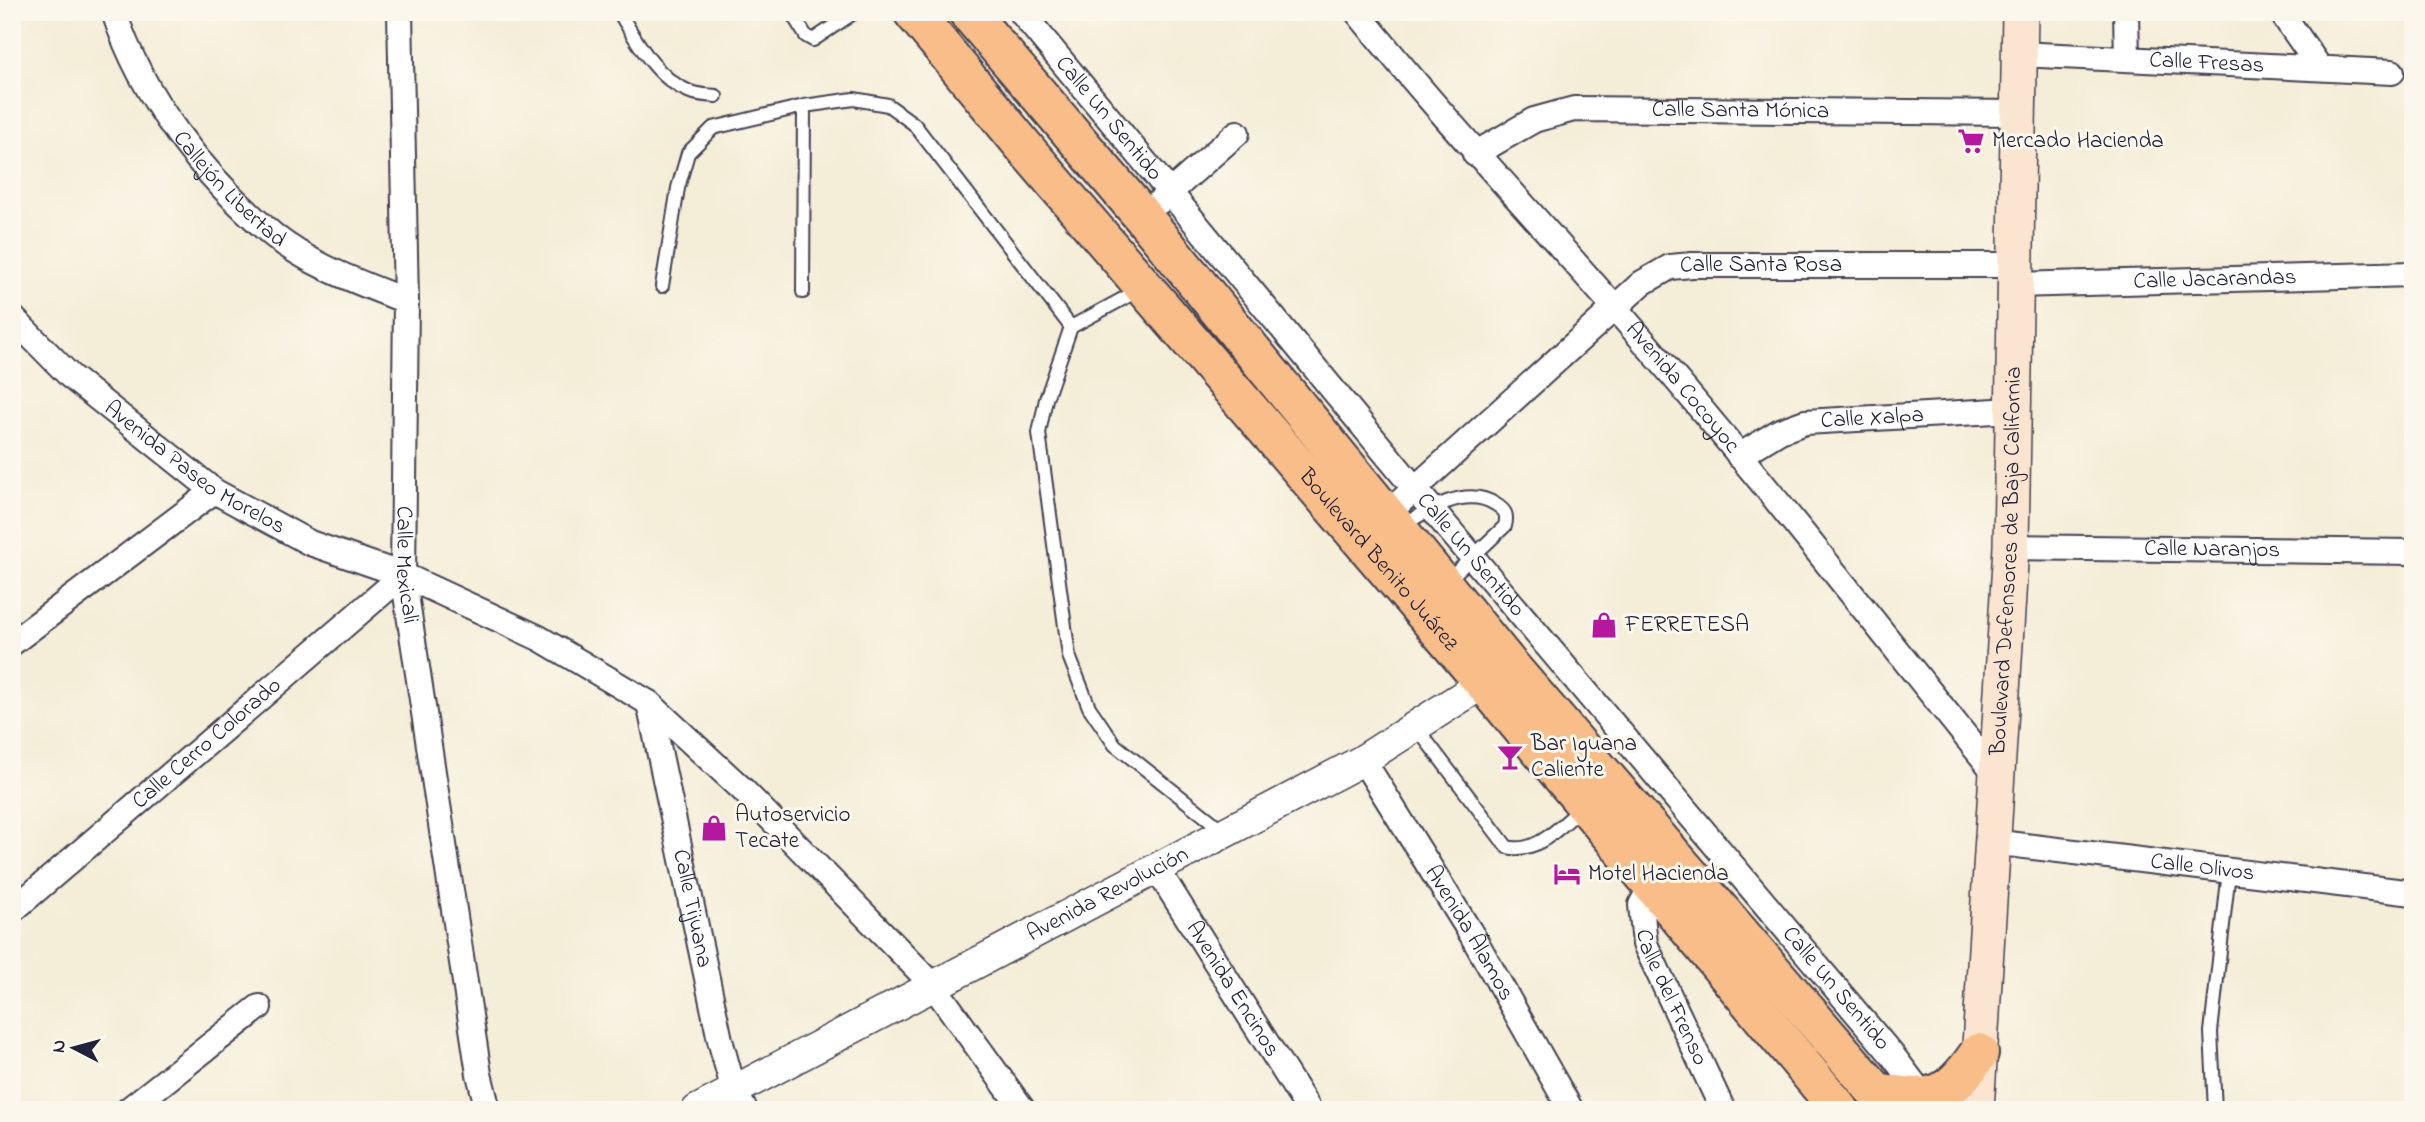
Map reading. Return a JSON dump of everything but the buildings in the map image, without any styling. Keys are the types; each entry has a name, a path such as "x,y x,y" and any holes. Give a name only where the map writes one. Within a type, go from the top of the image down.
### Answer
{"main road":[{"name":"Boulevard Benito Juárez","path":"913,12 1144,287 1497,674 1898,1099"},
{"name":"Boulevard Benito Juárez","path":"968,12 1143,217 1409,509 1444,584 1497,674 1586,805 1840,1110"},
{"name":"Boulevard Defensores de Baja California","path":"1976,1110 2011,547 2020,12"},
{"path":"1898,1099 1935,1096 1960,1080 1979,1053"}],"street":[{"name":"Callejón Libertad","path":"114,12 145,82 183,142 274,236 341,275 406,301"},
{"name":"Calle Mexicali","path":"400,12 406,301 403,575 479,1074 488,1110"},
{"name":"Calle Un Sentido","path":"1021,12 1171,192 1409,509 1473,557 1893,1056 1898,1099"},
{"name":"Avenida Cocoyoc","path":"1357,12 1475,154 1614,307 1739,456 1996,774"},
{"path":"2126,12 2127,59"},
{"path":"2281,12 2320,68"},
{"name":"Calle Fresas","path":"2021,54 2392,72"},
{"name":"Calle Santa Mónica","path":"1475,154 1534,120 1574,109 2019,113"},
{"path":"1143,217 1237,133"},
{"name":"Calle Santa Rosa","path":"1409,509 1614,307 1654,274 1692,265 2017,275"},
{"name":"Calle Jacarandas","path":"2017,275 2413,274"},
{"name":"Avenida Paseo Morelos","path":"17,331 214,491 310,543 403,575 539,638 649,703 742,789 933,985 1023,1110"},
{"name":"Calle Xalpa","path":"1739,456 1780,431 1805,422 1837,417 2013,410"},
{"path":"12,643 214,491"},
{"name":"Calle Naranjos","path":"2011,547 2413,552"},
{"name":"Calle Cerro Colorado","path":"12,911 403,575"},
{"path":"1497,674 1541,636"},
{"name":"Avenida Revolución","path":"698,1110 740,1101 933,985 1363,760 1497,674"},
{"name":"Calle Tijuana","path":"649,703 707,984 740,1101"},
{"name":"Avenida Álamos","path":"1363,760 1472,935 1571,1110"},
{"name":"Calle Olivos","path":"1992,842 2413,893"},
{"name":"Avenida Encinos","path":"1157,869 1309,1110"},
{"name":"Calle del Frenso","path":"1652,884 1641,905 1645,944 1723,1110"},
{"path":"128,1110 259,1007"}],"lane":[{"path":"619,12 646,56 666,75 688,91 716,96"},
{"path":"791,12 806,36 813,40 855,12"},
{"path":"662,286 678,188 688,153 713,128 804,106 854,99 888,105 914,124 1071,327"},
{"path":"803,292 804,106"},
{"path":"1144,287 1071,327 1046,399 1039,433 1069,656 1089,707 1115,745 1225,832"},
{"path":"1409,509 1475,496 1485,497 1504,510 1507,517 1505,526 1444,584"},
{"path":"1416,727 1507,847 1522,851 1539,843 1586,805"},
{"path":"2215,1110 2211,1032 2229,871"}],"place":[{"name":"Mercado Hacienda","path":"1971,141"},
{"name":"FERRETESA","path":"1604,625"},
{"name":"Bar Iguana Caliente","path":"1510,757"},
{"name":"Autoservicio Tecate","path":"714,828"},
{"name":"Motel Hacienda","path":"1567,874"}]}
